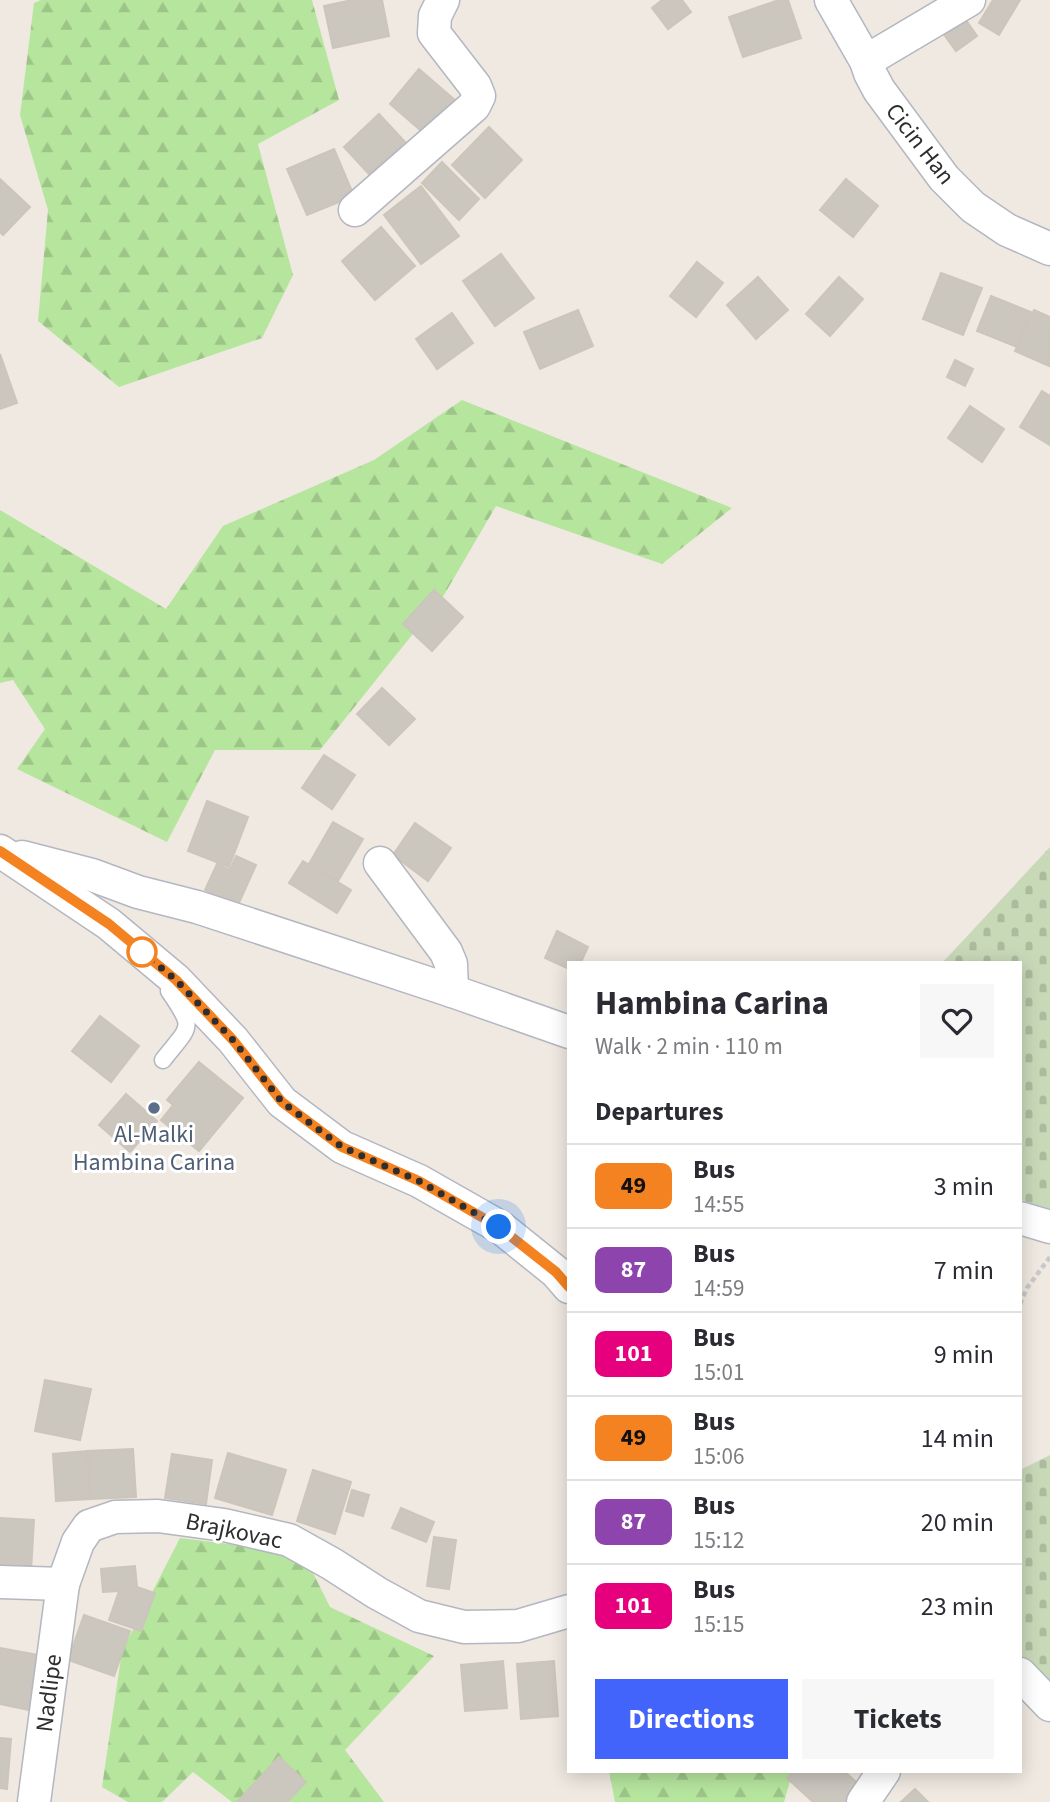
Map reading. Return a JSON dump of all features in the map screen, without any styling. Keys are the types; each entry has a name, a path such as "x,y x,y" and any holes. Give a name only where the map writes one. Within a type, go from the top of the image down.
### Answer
{"street":[{"path":"355,210 474,106 479,96 475,86 434,33 435,16 443,0"},
{"name":"Cicin Han","path":"831,0 866,61 879,90 944,178 973,206 1007,230 1050,249"},
{"path":"866,61 969,0"},
{"path":"0,851 109,924 176,980 233,1040 282,1102 342,1147 419,1181 499,1227 556,1272 567,1285"},
{"path":"0,851 197,907 452,990 567,1031"},
{"path":"380,863 446,952 451,964 452,990"},
{"path":"1022,1219 1050,1227"},
{"name":"Brajkovac","path":"63,1584 78,1542 89,1526 115,1517 158,1516 224,1525 289,1540 419,1616 464,1627 519,1626 567,1612"},
{"path":"0,1583 63,1584"},
{"name":"Nadlipe","path":"34,1802 63,1584"},
{"path":"1022,1676 1050,1705"},
{"path":"863,1802 883,1773"}],"lane":[{"path":"142,952 185,1014 187,1021 187,1028 163,1060"}],"path":[{"path":"1022,1299 1027,1288 1050,1257"}],"green space":[{"path":"41,0 312,0 339,100 258,144 293,275 262,338 119,387 38,321 48,210 20,115 34,3"},
{"path":"462,400 732,508 662,564 496,506 444,595 320,750 215,750 167,842 17,769 45,729 13,680 0,683 0,510 166,609 223,526 374,460"},
{"path":"1050,847 1050,1211 1022,1200 1022,961 944,961"},
{"path":"1050,1455 1050,1693 1022,1669 1022,1469"},
{"path":"180,1538 303,1553 330,1607 434,1656 345,1750 384,1802 232,1802 193,1772 162,1802 128,1802 102,1787 122,1651"},
{"path":"609,1773 792,1773 784,1802 615,1802"}],"building":[{"path":"352,0 382,0 389,36 333,48 324,6"},
{"path":"662,0 682,0 691,12 668,29 652,8"},
{"path":"779,0 788,0 801,38 743,57 729,17"},
{"path":"993,0 1020,0 999,35 979,23"},
{"path":"961,13 977,36 956,51 940,29"},
{"path":"419,69 455,100 426,135 390,104"},
{"path":"379,114 405,142 369,174 344,147"},
{"path":"489,127 522,160 485,198 452,165"},
{"path":"334,149 354,196 307,215 287,169"},
{"path":"442,162 479,199 459,220 422,183"},
{"path":"0,179 30,207 3,235 0,232"},
{"path":"846,179 878,206 853,237 820,210"},
{"path":"421,186 459,236 421,264 384,215"},
{"path":"381,227 415,266 375,300 342,261"},
{"path":"501,254 534,298 495,326 463,281"},
{"path":"697,262 723,283 696,317 670,296"},
{"path":"941,273 982,288 963,335 923,319"},
{"path":"758,277 788,310 756,339 727,305"},
{"path":"839,277 863,299 830,336 806,314"},
{"path":"991,296 1031,312 1017,347 977,331"},
{"path":"578,310 593,346 540,369 524,332"},
{"path":"1034,310 1050,317 1049,366 1015,351"},
{"path":"452,313 473,343 437,369 416,339"},
{"path":"0,354 17,403 0,409"},
{"path":"955,360 973,369 965,386 947,377"},
{"path":"1042,391 1050,396 1050,445 1020,427"},
{"path":"970,406 1004,429 982,462 948,438"},
{"path":"434,590 463,617 432,651 403,624"},
{"path":"382,688 415,719 389,745 357,714"},
{"path":"324,755 355,775 332,809 302,788"},
{"path":"207,801 248,817 229,867 188,851"},
{"path":"333,822 363,839 338,881 309,864"},
{"path":"415,823 451,848 428,881 393,855"},
{"path":"236,856 256,865 238,905 205,890 217,864 230,870"},
{"path":"303,861 351,890 337,913 289,883"},
{"path":"557,931 588,947 581,961 567,961 567,968 545,958"},
{"path":"100,1016 139,1046 111,1082 72,1051"},
{"path":"199,1062 243,1098 199,1151 161,1120 173,1105 167,1100"},
{"path":"126,1094 157,1121 130,1152 99,1125"},
{"path":"45,1380 91,1389 80,1440 35,1431"},
{"path":"133,1449 136,1497 90,1499 87,1451"},
{"path":"87,1451 90,1499 56,1501 53,1454"},
{"path":"228,1453 286,1470 272,1515 215,1498"},
{"path":"172,1454 212,1460 206,1504 165,1498"},
{"path":"313,1470 351,1482 335,1534 297,1521"},
{"path":"352,1490 369,1495 363,1516 346,1511"},
{"path":"401,1508 434,1522 426,1542 392,1528"},
{"path":"0,1518 34,1520 31,1571 0,1569"},
{"path":"434,1537 456,1540 449,1589 427,1586"},
{"path":"135,1566 137,1587 155,1593 141,1631 109,1620 119,1591 103,1592 101,1569"},
{"path":"84,1615 130,1631 114,1676 68,1660"},
{"path":"0,1648 44,1656 34,1711 0,1704"},
{"path":"503,1661 507,1708 465,1711 461,1665"},
{"path":"554,1661 558,1716 521,1719 517,1664"},
{"path":"0,1738 11,1739 7,1789 0,1788"},
{"path":"279,1757 306,1782 287,1802 237,1802"},
{"path":"792,1773 846,1773 864,1789 852,1802 813,1802 787,1778"},
{"path":"915,1789 928,1802 901,1802"}],"bus line":[{"name":"49","path":"0,851 109,924 176,980 233,1040 282,1102 342,1147 419,1181 499,1227 556,1272 567,1285"}],"place":[{"name":"Al-Malki Hambina Carina","path":"154,1108"}],"route":[{"path":"142,952 176,980 233,1040 282,1102 342,1147 419,1181 499,1227"}]}
